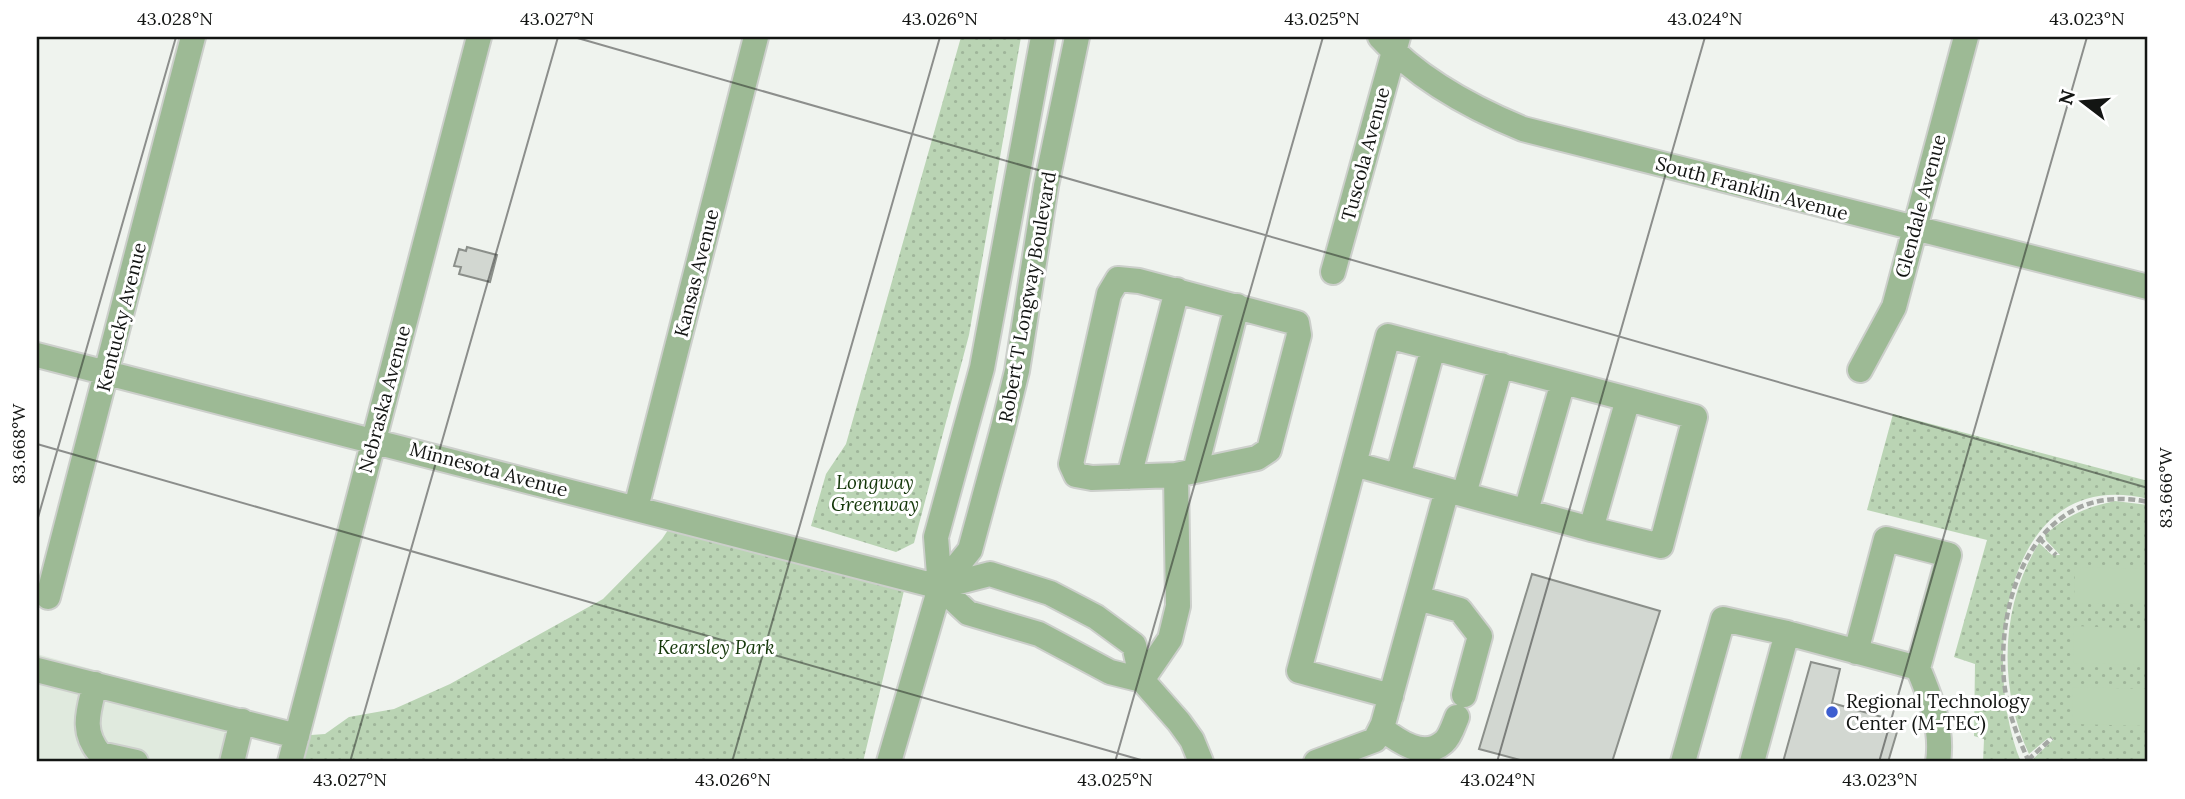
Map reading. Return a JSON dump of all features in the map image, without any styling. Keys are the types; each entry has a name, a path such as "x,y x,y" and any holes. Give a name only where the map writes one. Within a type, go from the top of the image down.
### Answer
{"street":[{"name":"Kentucky Avenue","path":"48,597 193,37"},
{"name":"Nebraska Avenue","path":"290,762 479,37"},
{"name":"Kansas Avenue","path":"636,508 756,37"},
{"name":"Robert T Longway Boulevard","path":"888,762 940,587 936,537 982,368 1043,37"},
{"name":"Robert T Longway Boulevard","path":"940,587 970,550 1003,428 1017,371 1046,186 1077,37"},
{"name":"Glendale Avenue","path":"1860,370 1894,307 1966,37"},
{"name":"South Franklin Avenue","path":"1391,42 1479,111 1523,129 2148,287"},
{"name":"Tuscola Avenue","path":"1333,272 1391,42"},
{"path":"1118,279 1177,290 1297,323 1299,335 1269,450 1257,458 1186,473 1092,478 1076,475 1071,464 1110,294 1118,279"},
{"path":"1129,477 1177,290"},
{"path":"1143,680 1170,639 1178,606 1186,473 1237,306"},
{"path":"1354,464 1661,546 1695,417 1388,336 1299,671 1391,696"},
{"path":"1398,476 1433,348"},
{"name":"Minnesota Avenue","path":"37,355 373,439 940,587"},
{"path":"1316,762 1375,740 1381,729 1418,598 1501,365"},
{"path":"1526,511 1563,382"},
{"path":"1591,529 1628,399"},
{"path":"1856,652 1886,540 1948,555 1918,668 1932,701 1941,742 1938,762"},
{"path":"940,587 990,574 1050,593 1096,617 1134,645 1143,680 1186,731 1201,762"},
{"path":"940,587 968,613 1039,634 1110,672 1143,680"},
{"path":"1381,729 1416,749 1433,748 1445,741 1461,706 1480,636 1460,610 1418,598"},
{"path":"1683,762 1723,620 1787,633 1918,668"},
{"path":"1752,762 1787,633"},
{"path":"37,670 297,736"},
{"path":"95,684 86,723 87,736 100,754 136,762"},
{"path":"232,762 242,721"}],"path":[{"path":"2052,738 2028,761 2011,720 2004,680 2005,639 2014,593 2029,552 2059,518 2095,501 2113,498 2148,502"},
{"path":"2039,538 2056,555"}],"shaded area":[{"path":"37,654 254,714 240,762 37,762"}],"green space":[{"name":"Longway Greenway","path":"961,37 1021,37 969,335 914,543 896,552 811,526 826,474 846,444"},
{"path":"1893,414 2148,481 2148,499 2099,496 2061,512 2033,541 2014,581 2005,628 2003,676 2009,722 2021,762 1983,762 1984,739 1974,736 1975,664 1954,657 1987,540 1867,510"},
{"path":"2115,501 2148,505 2148,762 2030,762 2054,739 2048,738 2029,754 2012,702 2008,647 2017,593 2026,567 2039,543 2052,555 2060,555 2046,540 2045,535 2078,513"},
{"name":"Kearsley Park","path":"676,518 907,578 863,762 290,762 297,736 325,734 349,717 394,709 450,684 603,599 662,539"},
{"path":"2075,567 2148,569 2148,604 2074,603"},
{"path":"2074,626 2148,629 2148,665 2073,663"},
{"path":"2073,687 2148,689 2148,726 2072,724"}],"building":[{"path":"467,247 497,255 490,282 459,274 461,267 454,266 459,249 466,251"},
{"path":"1532,574 1660,611 1612,762 1528,762 1479,749"},
{"name":"Regional Technology Center (M-TEC)","path":"1811,662 1840,669 1832,703 1900,722 1888,762 1783,762"}],"place":[{"name":"Regional Technology Center (M-TEC)","path":"1832,712"}]}
